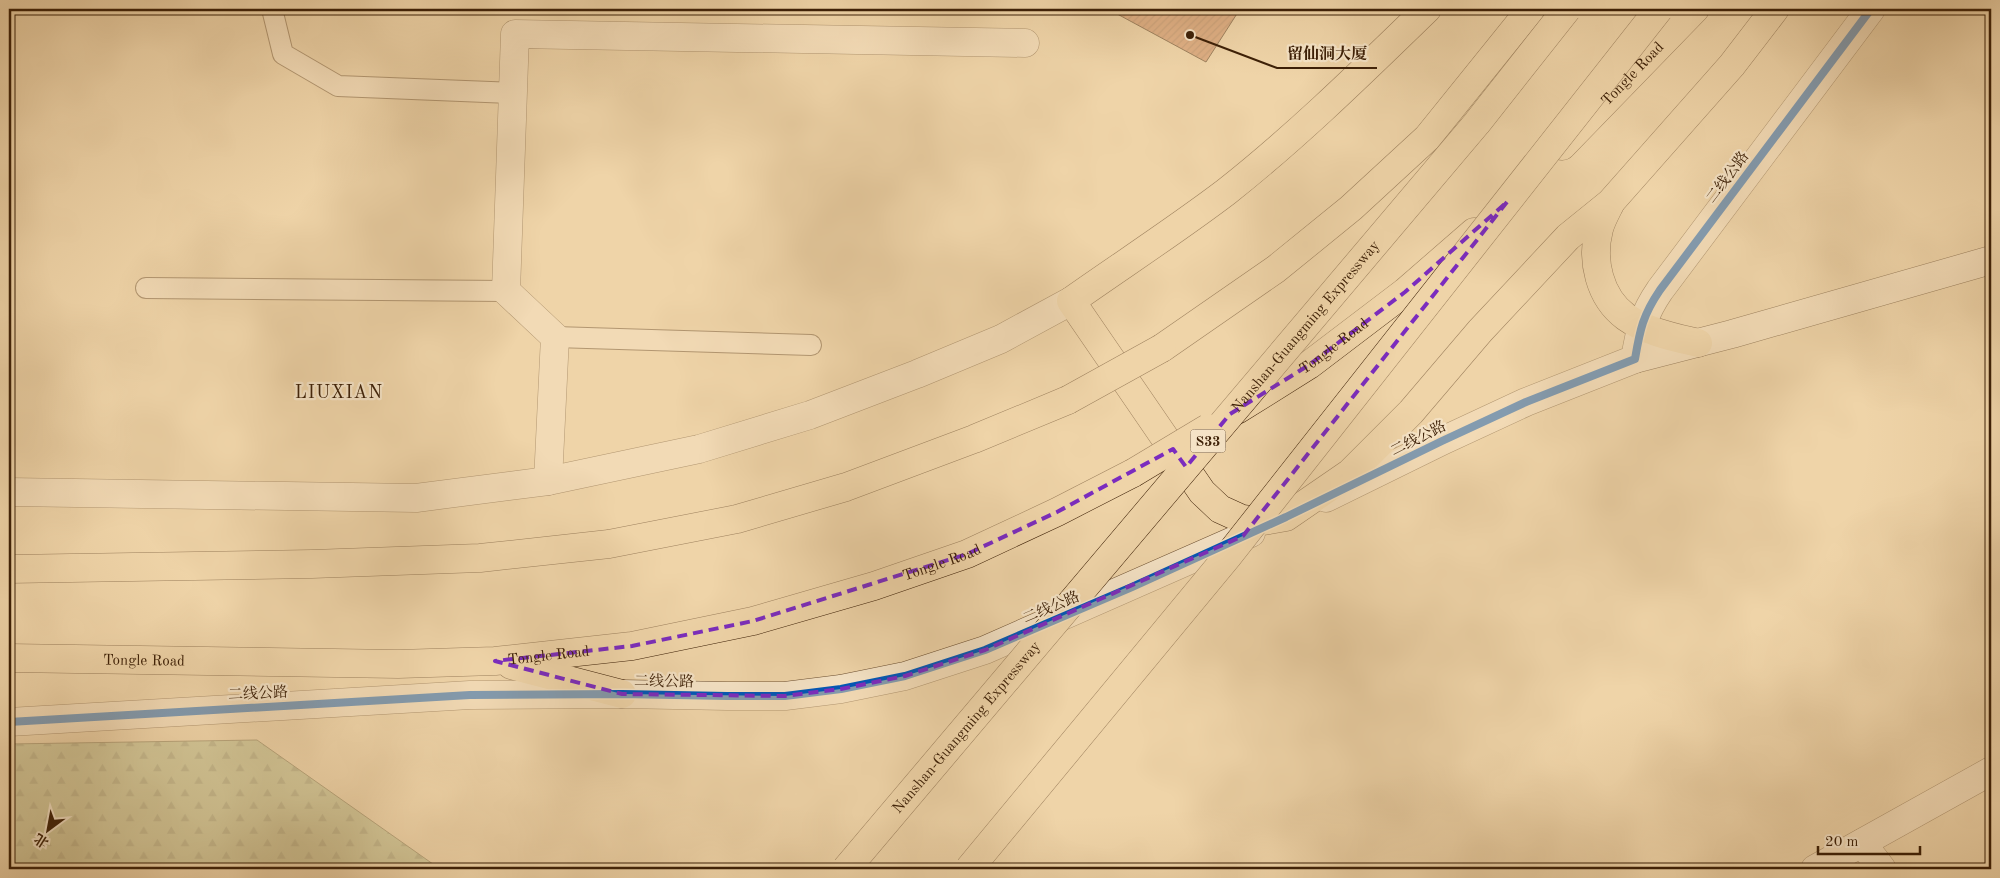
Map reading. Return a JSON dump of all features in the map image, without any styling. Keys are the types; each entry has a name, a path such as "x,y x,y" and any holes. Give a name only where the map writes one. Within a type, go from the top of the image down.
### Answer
{"main road":[{"path":"1427,9 1346,88 1289,140 1225,192 1071,301 1202,492 1220,509 1242,519 1263,522 1286,517 1350,473 1411,412 1480,331 1568,237 1610,203 1732,65 1775,9"},
{"path":"9,569 302,565 480,558 609,544 737,519 846,487 974,439 1068,400 1162,348 1276,269 1351,208 1427,138 1531,9"},
{"name":"Nanshan-Guangming Expressway","path":"846,869 1470,131 1567,9"},
{"path":"970,869 1228,556 1659,9"},
{"name":"Tongle Road","path":"9,658 398,664 495,661 632,646 753,621 855,591 967,554 1057,512 1133,472 1309,365 1406,292 1487,221 1596,114 1695,9"},
{"path":"1610,203 1599,229 1596,250 1597,268 1601,284 1612,303 1625,316 1641,325 1671,337 1698,343"},
{"path":"495,661 622,694"}],"street":[{"name":"二线公路","path":"9,722 470,695 785,696 841,689 905,676 985,650 1132,587 1286,517 1526,402 1635,359 1641,325 1648,308 1660,290 1870,9"},
{"path":"548,481 555,337 506,291 515,34 1025,43"},
{"path":"1635,359 1991,260"},
{"path":"9,492 416,498 548,481 699,449 810,415 1002,339 1071,301"},
{"path":"1815,869 1991,771"},
{"path":"1862,843 1882,869"}],"lane":[{"path":"272,9 283,54 338,86 513,93"},
{"path":"146,288 506,291"},
{"path":"555,337 811,345"}],"highlighted area":[{"path":"1507,202 1243,536 985,650 905,676 841,689 785,696 622,694 495,661 632,646 753,621 967,554 1057,512 1173,449 1186,467 1230,414 1309,365 1405,292"}],"green space":[{"path":"257,740 440,869 9,869 9,744"}],"building":[{"path":"1108,9 1240,9 1206,62"}],"cycle path":[{"path":"9,722 470,695 785,696 841,689 905,676 985,650 1132,587 1286,517 1526,402 1635,359 1643,323 1660,290 1871,9"}],"place":[{"name":"留仙洞大厦","path":"1190,35"}],"district":[{"name":"LIUXIAN","path":"339,392"}]}
